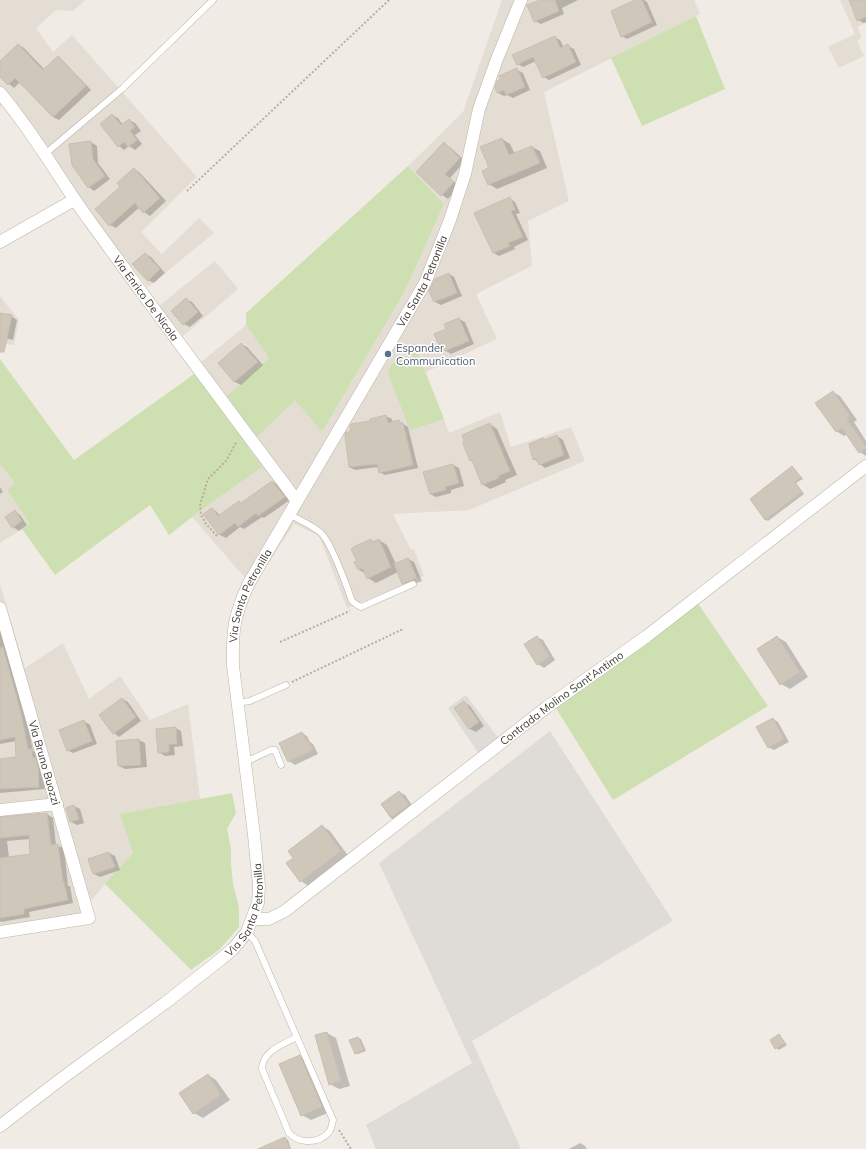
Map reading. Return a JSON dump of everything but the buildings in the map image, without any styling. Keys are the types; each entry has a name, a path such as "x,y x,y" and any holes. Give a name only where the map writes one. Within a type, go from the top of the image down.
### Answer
{"street":[{"name":"Via Santa Petronilla","path":"0,1126 216,964 233,949 247,932 258,903 259,886 233,666 232,641 235,618 240,602 249,583 417,296 430,270 450,220 465,174 479,109 521,0"},
{"name":"Via Enrico De Nicola","path":"0,94 16,112 46,154 74,200 297,501"},
{"path":"0,242 74,200"},
{"name":"Contrada Molino Sant'Antimo","path":"253,919 269,919 285,911 540,712 648,636 866,466"},
{"name":"Via Bruno Buozzi","path":"0,608 89,918 0,932"},
{"path":"0,810 57,804"}],"lane":[{"path":"46,154 123,88 213,0"},
{"path":"289,514 322,534 330,547 352,600 357,605 361,607 412,584"},
{"path":"237,703 250,701 286,685"},
{"path":"244,760 271,750 275,750 281,765"},
{"path":"247,932 255,942 297,1037 333,1120 328,1133 320,1138 307,1141 300,1141 289,1133 262,1069 266,1056 275,1049 297,1037"}],"path":[{"path":"187,191 389,0"},
{"path":"217,536 206,524 201,515 200,505 208,479 226,461 238,439 241,426"},
{"path":"280,642 352,610 357,605"},
{"path":"286,685 403,629"},
{"path":"333,1120 351,1149"}],"shaded area":[{"path":"0,0 85,0 73,11 56,10 36,28 53,52 72,35 197,177 141,232 162,254 199,218 214,233 148,287 3,105 0,107"},
{"path":"502,0 694,0 700,14 544,92 569,201 528,221 532,266 476,294 497,339 426,372 449,433 500,412 511,447 571,427 585,461 469,510 393,514 411,550 414,549 424,576 347,608 319,536 294,524 253,587 192,517 262,467 248,446 295,399 322,432 405,291 444,204 408,166 463,112"},
{"path":"840,0 866,0 866,23 857,27 862,38 857,41 864,56 839,68 828,47 855,34"},
{"path":"215,261 238,289 183,336 159,306"},
{"path":"0,296 19,320 14,345 0,344"},
{"path":"246,325 269,358 227,396 200,363"},
{"path":"0,464 15,483 7,490 30,524 0,543"},
{"path":"0,584 25,668 63,643 89,699 120,676 150,720 188,704 200,799 121,814 133,853 79,914 0,931"},
{"path":"466,695 499,739 479,754 448,708"},
{"path":"550,731 673,921 472,1041 521,1149 376,1149 366,1125 472,1063 379,863"}],"green space":[{"path":"696,16 725,89 642,126 611,58"},
{"path":"408,166 444,204 405,291 322,432 295,400 256,438 227,396 269,358 246,325 246,313"},
{"path":"417,352 444,419 410,430 388,373 392,363"},
{"path":"0,359 74,460 197,372 262,467 169,535 150,505 55,575 22,529 30,524 7,490 15,483 0,464"},
{"path":"697,602 768,706 613,800 554,705"},
{"path":"232,793 236,813 227,829 231,848 233,884 239,907 239,927 220,949 191,970 105,884 133,853 120,814"}],"place":[{"name":"Espander Communication","path":"388,354"}]}
